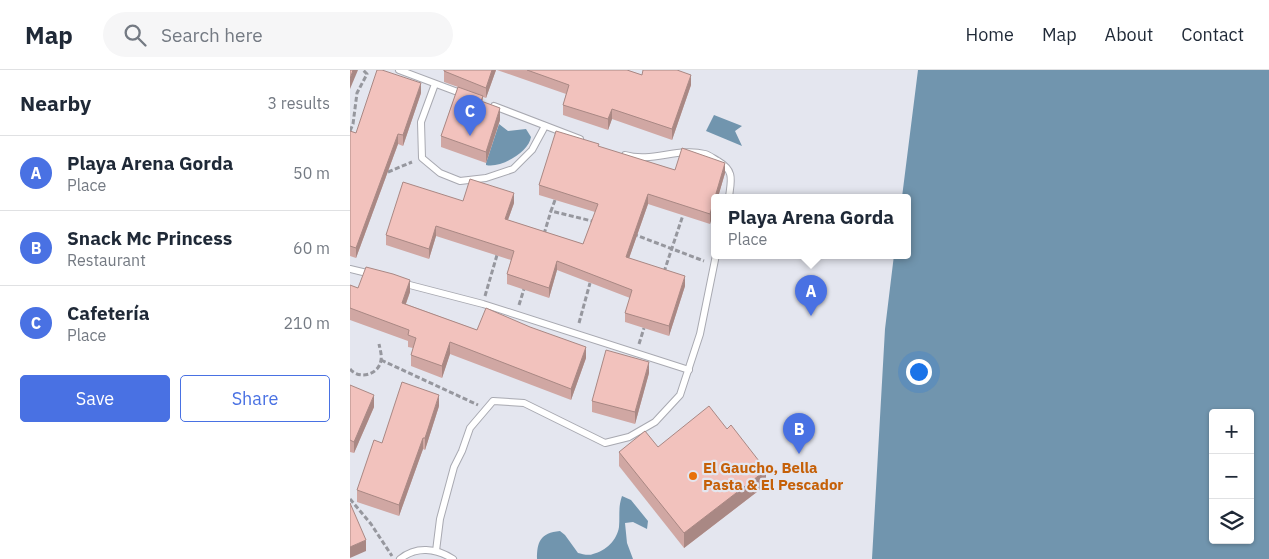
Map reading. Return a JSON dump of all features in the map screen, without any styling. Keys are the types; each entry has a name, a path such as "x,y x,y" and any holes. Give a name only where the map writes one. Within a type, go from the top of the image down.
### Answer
{"lane":[{"path":"399,70 471,97"},
{"path":"435,84 421,122 422,158 440,174 460,180 486,178 513,169 532,150 545,126"},
{"path":"489,104 589,142"},
{"path":"615,153 631,157 649,158 689,152 706,154 726,165 730,172 729,194"},
{"path":"436,550 440,519 454,467 470,428 493,402 524,403 605,443 630,437 655,422 680,395 700,334 715,259"},
{"path":"350,269 378,276"},
{"path":"398,281 483,304 688,370"},
{"path":"400,559 410,552 419,550 436,550 453,559"}],"path":[{"path":"350,131 353,124 357,93 367,74 364,70"},
{"path":"388,172 422,158"},
{"path":"542,240 555,200"},
{"path":"551,210 604,224"},
{"path":"661,278 683,215"},
{"path":"630,232 714,265"},
{"path":"483,304 497,255"},
{"path":"576,334 590,283"},
{"path":"515,314 524,290"},
{"path":"350,369 352,372 361,375 370,374 378,369 381,360 379,344"},
{"path":"381,360 486,409"},
{"path":"350,499 371,524 393,559"}],"water":[{"path":"918,70 1269,70 1269,559 872,559 885,329 894,259 911,259 911,194 902,194"},
{"path":"714,115 742,126 735,131 742,146 706,131"},
{"path":"499,124 508,131 526,129 531,137 529,143 520,154 506,162 492,166 486,165 486,163"},
{"path":"622,496 631,500 648,521 647,529 633,522 625,523 627,543 633,559 537,559 541,539 553,532 560,531 565,535 578,553 591,555 606,548 618,532"}],"building":[{"path":"377,70 421,83 403,135 398,134 356,248 350,246 350,131 356,133"},
{"path":"444,70 492,70 486,88"},
{"path":"527,70 627,70 642,75 643,70 677,70 691,75 672,129 612,109 608,119 563,105 569,85"},
{"path":"458,87 483,96 481,101 500,108 486,152 441,136"},
{"path":"556,131 675,170 682,148 725,163 716,194 711,194 710,214 648,194 626,257 685,276 669,326 625,313 632,290 557,261 549,288 507,274 514,251 436,226 429,249 386,235 403,182 463,201 470,179 514,193 505,219 583,244 598,204 539,185"},
{"path":"366,267 410,280 402,303 477,330 486,308 530,327 586,347 571,389 450,342 442,366 411,355 416,338 408,335 409,330 350,308 350,285 358,288"},
{"path":"606,350 649,362 635,412 592,401"},
{"path":"402,382 439,395 425,438 423,438 399,505 357,490 374,440 382,443"},
{"path":"350,385 374,395 354,442 350,440"},
{"name":"El Gaucho, Bella Pasta & El Pescador","path":"709,406 727,429 731,425 766,470 684,533 619,452 645,431 658,447"},
{"path":"350,503 366,540 350,547"}],"place":[{"name":"Cafetería","path":"470,136"},
{"name":"Playa Arena Gorda","path":"811,316"},
{"name":"Snack Mc Princess","path":"799,454"},
{"name":"El Gaucho, Bella Pasta & El Pescador","path":"693,476"}]}
